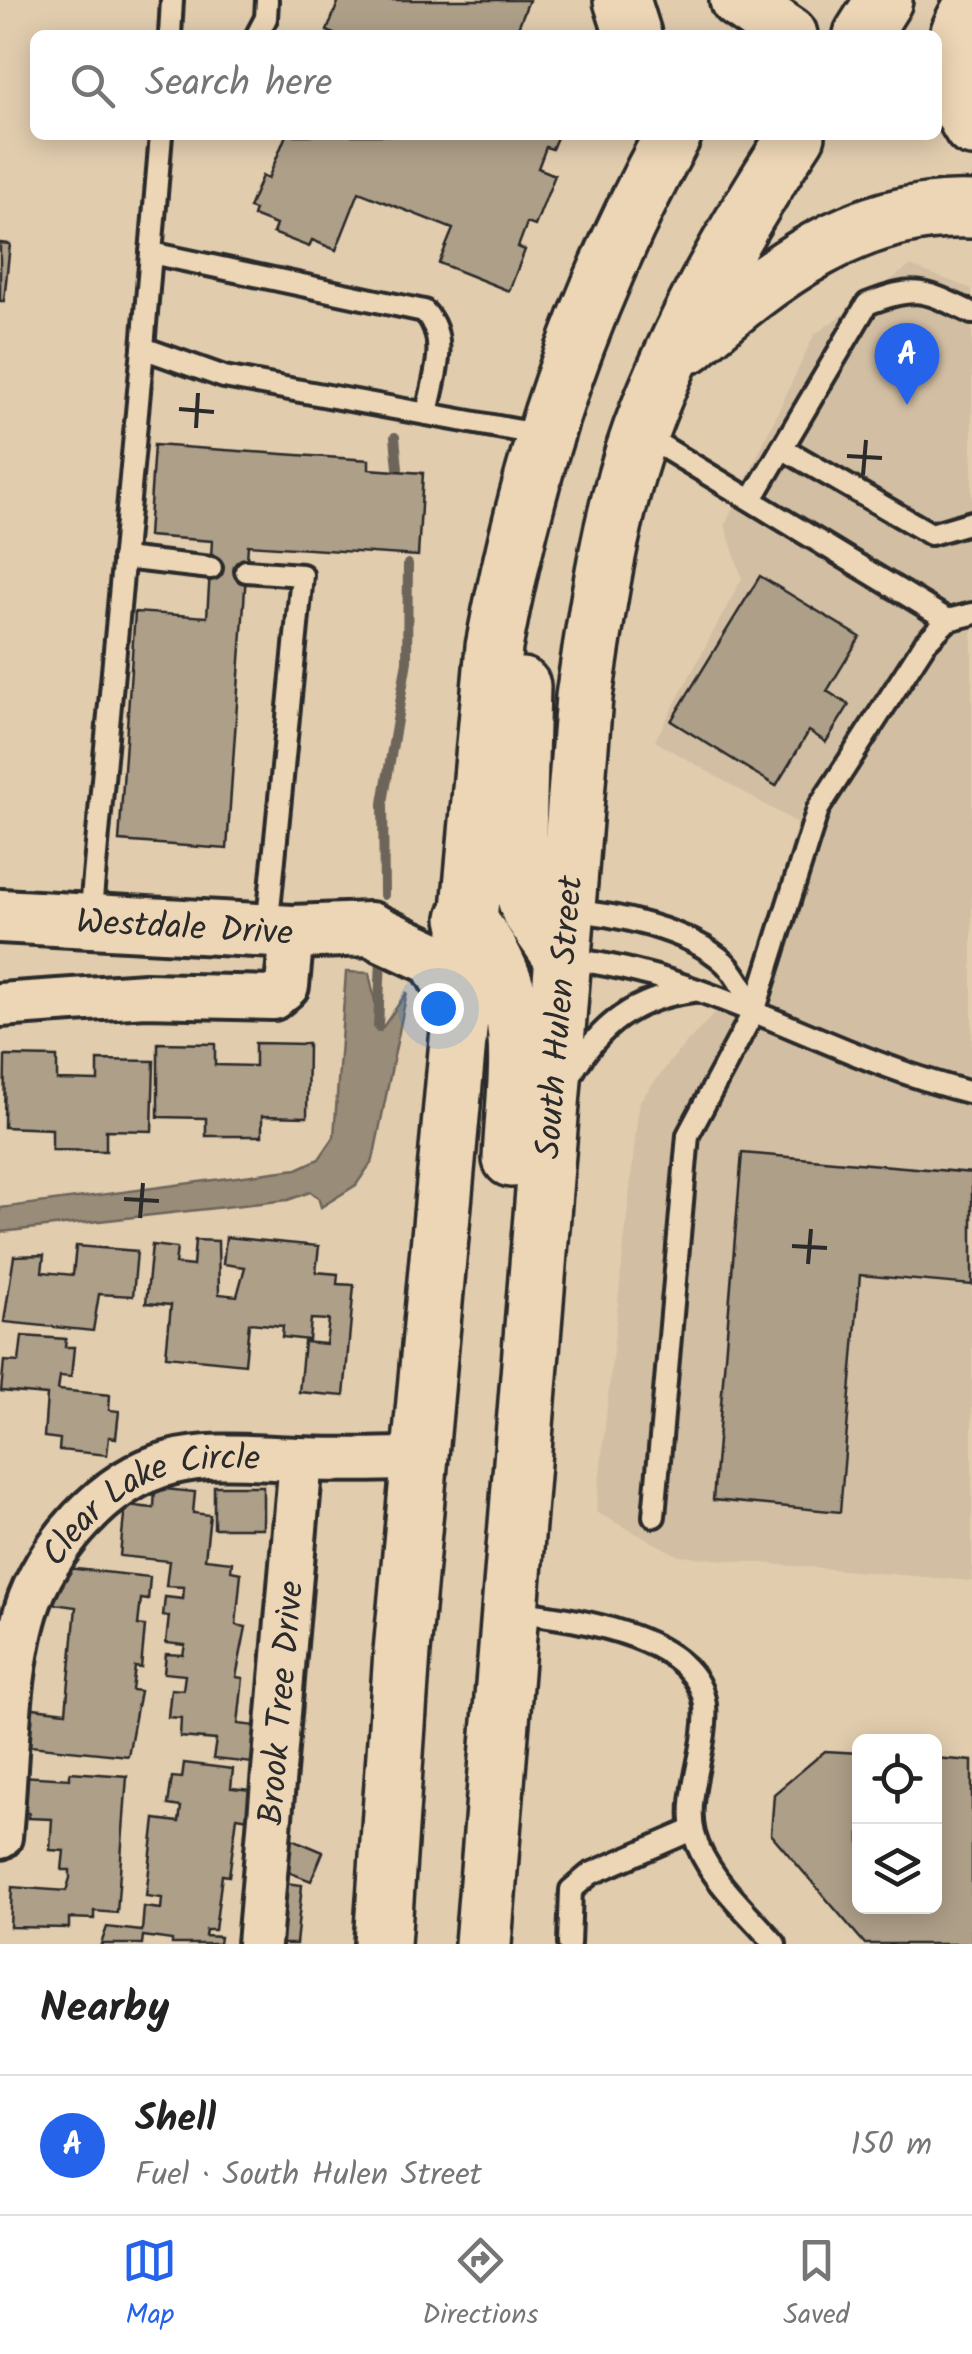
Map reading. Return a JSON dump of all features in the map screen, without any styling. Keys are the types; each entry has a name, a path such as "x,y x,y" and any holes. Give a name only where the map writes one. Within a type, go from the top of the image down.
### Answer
{"main road":[{"path":"622,0 631,30"},
{"path":"865,30 884,0"},
{"path":"972,8 953,51 952,81 972,128"},
{"path":"942,136 972,155"},
{"path":"639,200 644,140"},
{"name":"South Hulen Street","path":"483,1944 552,1110 507,950 486,699 511,558 542,436 600,278 669,140"},
{"name":"South Hulen Street","path":"382,1944 420,1459 507,950 593,634 612,533 640,432 668,364 747,212 795,140"},
{"path":"668,364 756,287 830,241 915,212 972,210"},
{"path":"511,558 522,672 516,856 521,890 507,950 516,1030 507,1231 534,1312"}],"street":[{"name":"Westdale Drive","path":"0,916 280,931 370,928 397,913 507,950"},
{"name":"Westdale Drive","path":"370,928 435,959 507,950"},
{"path":"0,1005 146,995 273,998 287,986 280,931"},
{"name":"Clear Lake Circle","path":"0,1837 26,1609 46,1569 86,1514 121,1486 167,1464 229,1454 301,1460 420,1459"},
{"name":"Brook Tree Drive","path":"260,1944 301,1460"}],"lane":[{"path":"170,30 172,0"},
{"path":"259,30 266,18 267,0"},
{"path":"90,922 162,140"},
{"path":"151,253 424,311 436,324 440,338 427,414"},
{"path":"752,499 867,304 900,291 922,290 972,314"},
{"path":"143,348 224,377 542,436"},
{"path":"640,432 948,620"},
{"path":"782,448 932,534 972,522"},
{"path":"123,558 210,568"},
{"path":"246,571 302,575 280,931"},
{"path":"654,1516 688,1135 755,1009 818,809 925,643 948,620 972,614"},
{"path":"507,950 612,913 680,938 725,962 755,1009"},
{"path":"507,950 625,966 755,1009 907,1075 972,1092"},
{"path":"552,1110 593,1038 613,1020 648,1000 700,990"},
{"path":"509,1611 626,1630 666,1652 696,1682 705,1704 692,1830 702,1858 775,1944"},
{"path":"569,1944 571,1890 590,1874 692,1830"}],"shaded area":[{"path":"910,266 972,289 972,1581 679,1556 596,1512 639,1102 677,1053 756,970 797,823 655,741 742,578 725,525 814,335"},
{"path":"346,972 369,973 381,1030 407,992 373,1160 356,1185 321,1207 318,1197 310,1192 288,1200 0,1232 0,1208 297,1169 319,1159 334,1137"}],"building":[{"path":"339,0 529,0 517,30 327,30"},
{"path":"284,140 556,140 552,149 546,147 538,168 555,175 535,226 527,223 518,247 525,250 509,291 439,263 453,229 359,192 336,250 312,240 309,247 273,233 276,225 253,216 255,210 249,208 262,176 268,179"},
{"path":"0,243 10,244 4,301 0,301"},
{"path":"154,445 369,460 369,469 423,473 418,556 248,545 227,849 119,841 135,612 207,617 212,541 148,536"},
{"path":"760,576 860,637 827,691 849,705 826,742 809,731 776,786 671,721"},
{"path":"158,1043 215,1044 215,1065 255,1066 255,1043 308,1044 307,1117 262,1116 262,1136 206,1136 206,1118 158,1117"},
{"path":"5,1056 57,1057 57,1080 98,1081 98,1060 154,1061 152,1131 106,1130 106,1151 52,1150 52,1129 4,1127"},
{"path":"742,1153 972,1173 972,1285 860,1275 840,1512 713,1500"},
{"path":"226,1237 319,1246 316,1272 338,1274 337,1284 354,1285 344,1396 299,1392 304,1342 326,1344 329,1320 311,1319 309,1340 282,1337 283,1326 249,1323 245,1364 166,1356 171,1305 146,1303 152,1245 177,1248 175,1264 193,1266 195,1240 218,1241 219,1294 237,1296 245,1267 223,1264"},
{"path":"76,1246 137,1251 133,1296 99,1294 93,1331 4,1322 14,1256 44,1255 42,1272 73,1275"},
{"path":"22,1336 66,1339 65,1347 74,1347 71,1377 60,1376 58,1390 110,1395 109,1410 119,1411 116,1438 109,1437 107,1455 59,1450 60,1439 44,1437 47,1395 1,1391 4,1361 19,1362"},
{"path":"214,1486 263,1486 263,1528 214,1528"},
{"path":"155,1488 195,1492 193,1513 210,1515 205,1559 232,1562 231,1571 241,1573 236,1625 246,1627 236,1677 243,1678 238,1724 257,1726 253,1763 213,1759 216,1740 180,1737 181,1718 168,1717 171,1689 183,1690 185,1675 164,1673 166,1654 183,1655 185,1645 166,1643 169,1616 163,1616 165,1597 183,1599 184,1587 166,1586 169,1561 120,1556 125,1505 154,1508"},
{"path":"49,1566 150,1577 148,1600 141,1599 138,1625 145,1626 141,1668 135,1667 132,1690 140,1691 128,1756 29,1746 33,1708 66,1712 76,1607 46,1603"},
{"path":"825,1751 852,1753 852,1914 942,1914 942,1759 972,1761 972,1944 865,1944 771,1834 774,1794"},
{"path":"184,1763 233,1769 231,1788 252,1790 249,1819 237,1817 229,1876 222,1875 215,1930 206,1930 205,1936 220,1937 219,1944 172,1944 172,1940 143,1936 142,1944 101,1944 107,1927 142,1931 144,1907 161,1909 162,1898 146,1896 155,1819 179,1822 181,1807 168,1805 172,1777 182,1778"},
{"path":"70,1772 127,1776 117,1913 94,1911 94,1919 69,1918 69,1928 10,1927 12,1887 66,1891 70,1878 70,1870 62,1870 64,1851 50,1850 52,1819 28,1818 29,1813 19,1812 21,1776 70,1779"},
{"path":"285,1836 323,1852 311,1881 273,1866"},
{"path":"268,1881 302,1885 296,1944 262,1944"}],"waterway":[{"path":"395,437 398,468"},
{"path":"384,895 383,803 407,661 408,564"},
{"path":"378,1027 381,958"}],"place":[{"name":"Shell","path":"907,405"}]}
